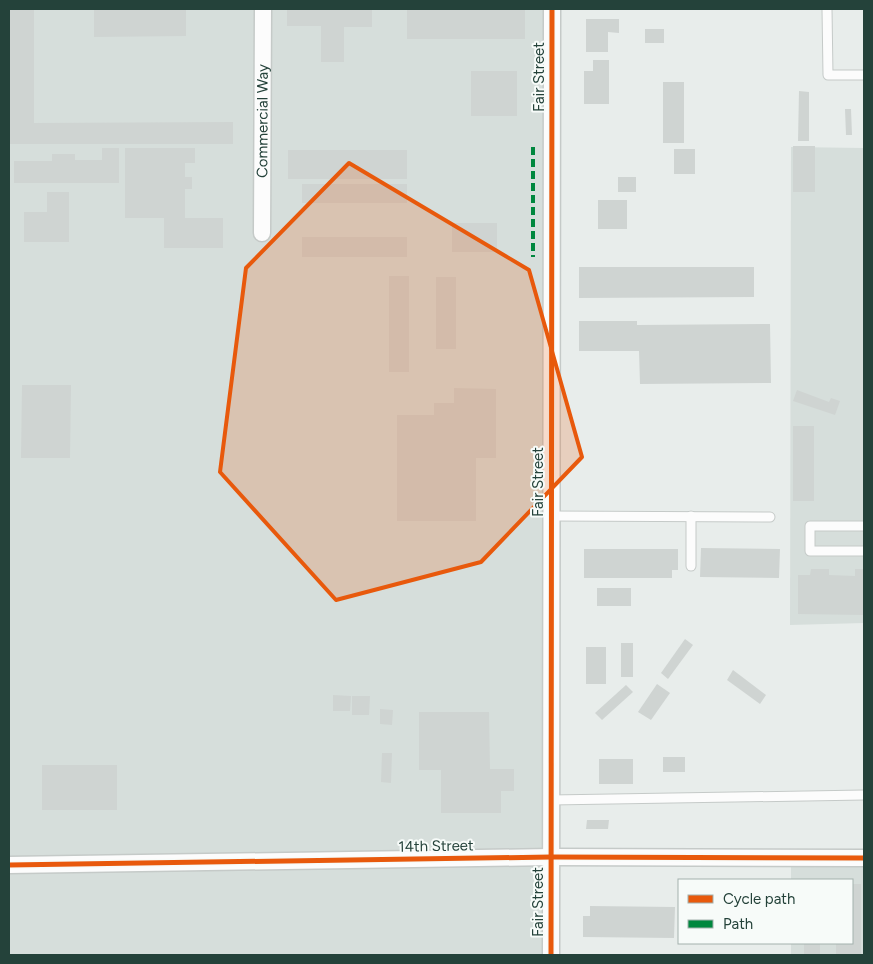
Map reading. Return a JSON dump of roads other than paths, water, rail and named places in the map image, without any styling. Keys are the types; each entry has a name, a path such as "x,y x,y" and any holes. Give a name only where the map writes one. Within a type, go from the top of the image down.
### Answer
{"street":[{"name":"Commercial Way","path":"262,233 263,9"},
{"name":"Fair Street","path":"551,955 552,9"},
{"name":"14th Street","path":"9,865 551,857 864,858"}],"lane":[{"path":"827,9 828,75 864,75"},
{"path":"550,516 770,517"},
{"path":"691,516 691,566"},
{"path":"864,526 810,526 810,552 864,551"},
{"path":"551,800 864,795"}]}
